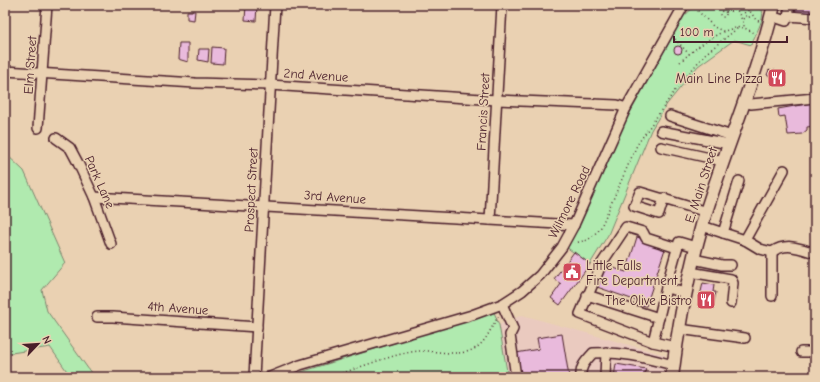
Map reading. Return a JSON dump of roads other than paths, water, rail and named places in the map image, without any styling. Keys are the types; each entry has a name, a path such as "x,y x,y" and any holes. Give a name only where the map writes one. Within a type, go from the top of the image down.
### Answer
{"main road":[{"name":"E. Main Street","path":"672,371 678,330 690,272 702,226 744,102 771,15"}],"street":[{"name":"Elm Street","path":"38,128 47,5"},
{"name":"Prospect Street","path":"254,377 275,5"},
{"name":"Francis Street","path":"490,220 502,5"},
{"name":"Wilmore Road","path":"270,377 300,365 503,307 540,275 562,247 574,225 626,108 684,5"},
{"path":"771,15 786,21 790,5"},
{"path":"788,16 812,19 815,18"},
{"name":"2nd Avenue","path":"5,71 43,72 195,83 270,85 497,100 617,105 626,108"},
{"path":"744,102 751,104 815,98"},
{"path":"670,116 679,121 730,140"},
{"path":"661,132 730,140"},
{"name":"Park Lane","path":"56,138 70,148 94,197 111,244"},
{"path":"662,147 723,161"},
{"path":"745,240 784,170"},
{"path":"723,233 739,181"},
{"name":"3rd Avenue","path":"94,197 574,225"},
{"path":"664,198 706,212"},
{"path":"702,226 745,240 760,249 772,252 780,247 790,245 815,253"},
{"path":"676,347 653,342 580,314 602,263 626,227 643,232 646,238 677,248"},
{"path":"653,342 679,242 695,253 722,265 730,265"},
{"path":"772,252 772,296"},
{"path":"690,272 730,279 733,283 732,303"},
{"path":"666,288 686,293"},
{"path":"587,295 659,318"},
{"path":"503,307 513,329 510,335 516,377"},
{"name":"4th Avenue","path":"97,318 113,317 256,327"},
{"path":"678,330 745,338"},
{"path":"581,377 583,365 593,353 606,352 631,354 672,371"},
{"path":"605,377 606,352"},
{"path":"801,352 815,352"}],"place":[{"name":"Main Line Pizza","path":"777,78"},
{"name":"Little Falls Fire Department","path":"572,272"},
{"name":"The Olive Bistro","path":"706,300"}]}
